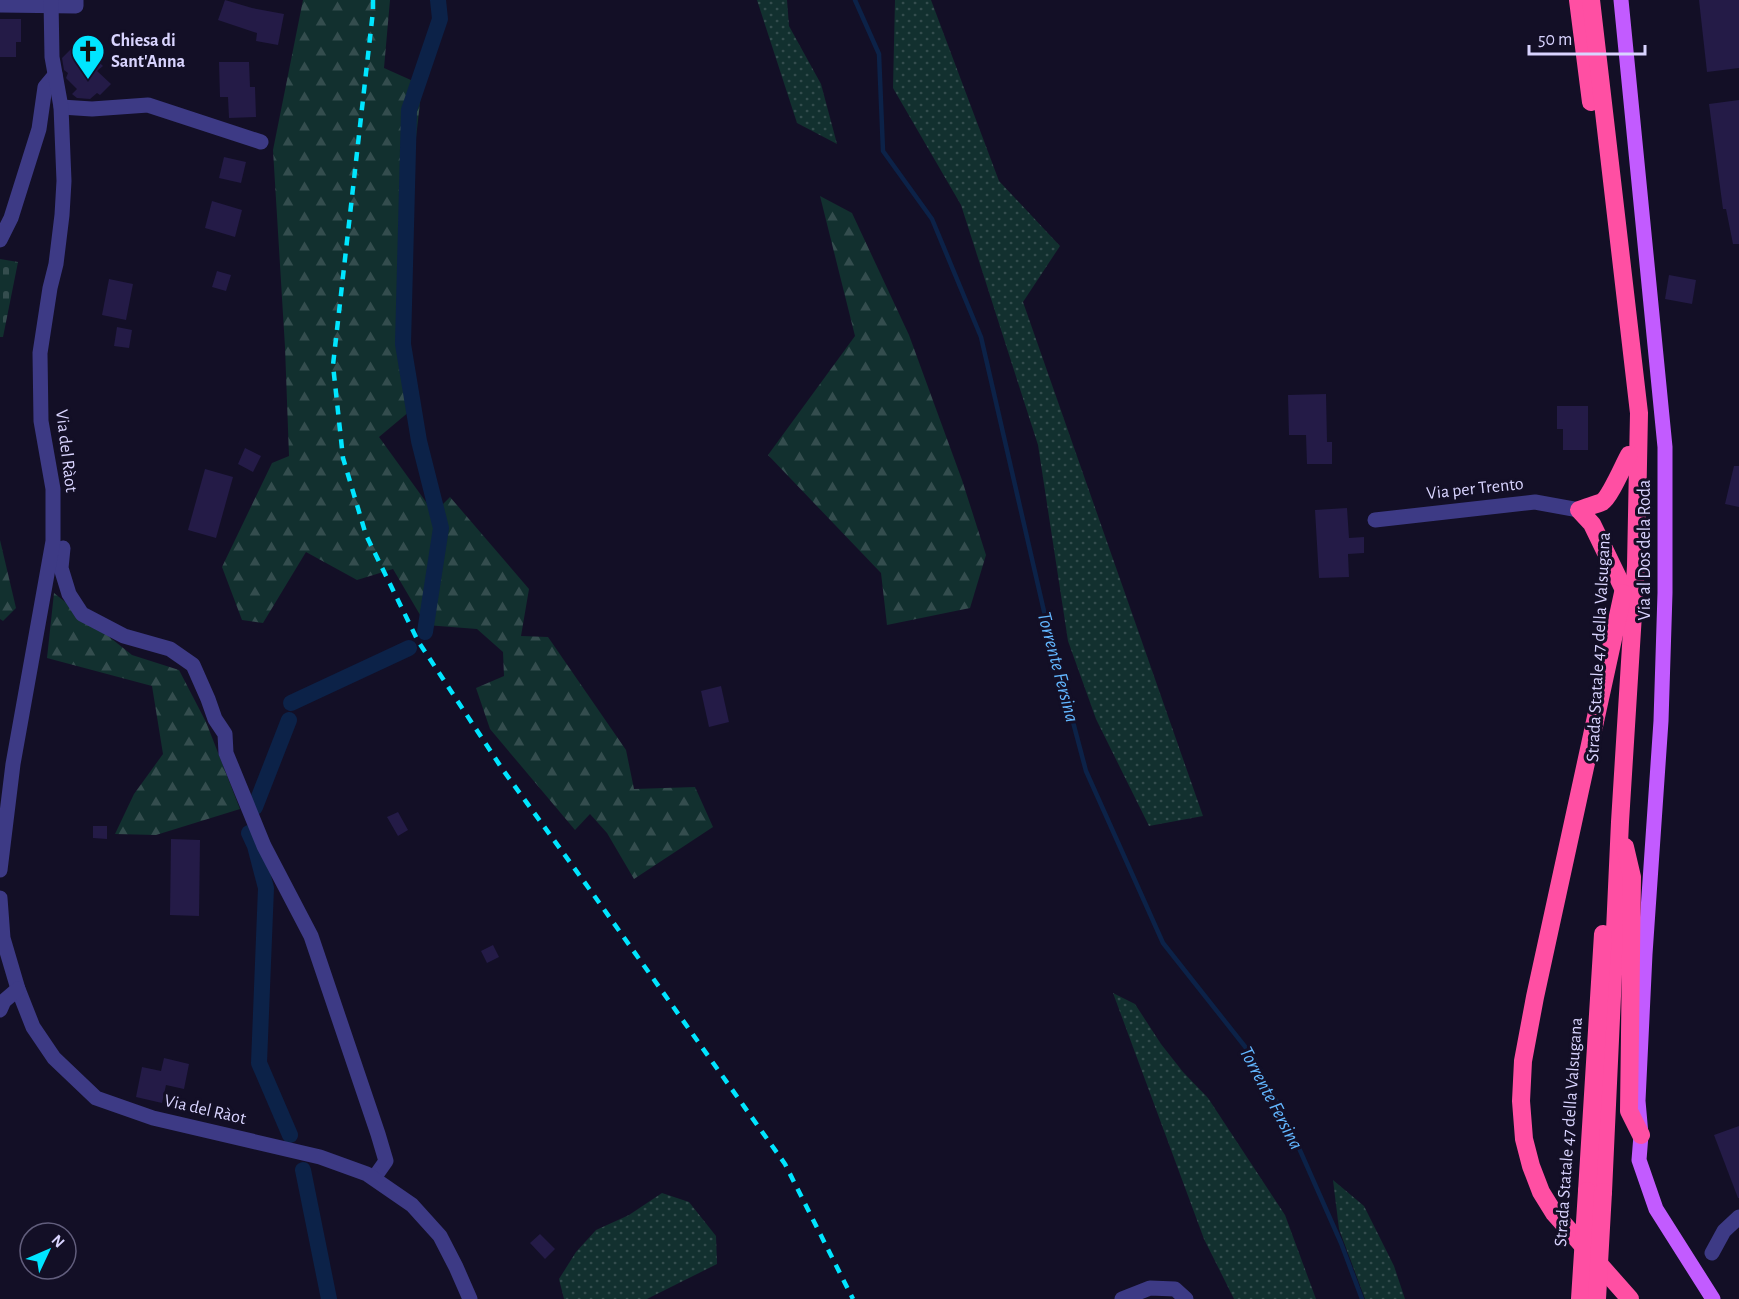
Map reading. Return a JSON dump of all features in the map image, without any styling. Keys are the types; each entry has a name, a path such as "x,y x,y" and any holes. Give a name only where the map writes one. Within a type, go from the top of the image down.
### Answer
{"highway":[{"path":"1573,0 1581,19"},
{"name":"Strada Statale 47 della Valsugana","path":"1578,0 1625,397 1629,455 1595,1191 1597,1299"},
{"name":"Strada Statale 47 della Valsugana","path":"1580,1299 1595,1191 1620,822 1636,566 1639,413 1591,0"},
{"path":"1629,455 1604,501 1579,510 1592,524 1623,590 1535,997 1523,1061 1521,1101 1524,1139 1541,1192 1554,1213 1630,1299"},
{"path":"1620,822 1632,878 1629,1111 1641,1135"}],"main road":[{"name":"Via al Dos dela Roda","path":"1621,0 1665,447 1665,593 1661,721 1645,954 1638,1101 1641,1135 1639,1160 1656,1209 1711,1295"}],"street":[{"path":"0,5 51,3 76,6 76,0"},
{"name":"Via del Ràot","path":"0,870 13,764 53,541 53,489 41,421 40,353 56,264 64,181 61,107 52,57 51,3"},
{"path":"0,240 11,218 39,129 45,87 55,75"},
{"path":"61,107 92,109 148,105 261,142"},
{"name":"Via per Trento","path":"1375,520 1535,502 1579,510"},
{"path":"63,548 61,568 69,594 82,614 124,636 170,649 193,665 215,719 225,734 226,753 264,846 311,936 386,1161 374,1179"},
{"name":"Via del Ràot","path":"0,898 3,938 18,989 33,1027 54,1058 96,1098 153,1118 321,1157 368,1174 412,1205 440,1236 470,1299"},
{"path":"0,1010 4,1002 18,989"},
{"path":"1712,1253 1724,1231 1739,1217"},
{"path":"1122,1299 1150,1288 1175,1289 1186,1299"}],"green space":[{"path":"303,0 390,0 384,68 422,85 397,333 410,411 379,437 434,513 450,497 529,589 521,636 548,637 626,750 634,789 695,787 713,827 634,879 607,833 590,814 575,830 490,729 476,688 504,676 503,652 477,629 426,625 393,569 357,580 306,552 263,623 242,620 222,567 272,463 289,456 273,150"},
{"path":"757,0 787,0 789,26 821,84 837,144 797,123"},
{"path":"895,0 931,0 999,181 1060,246 1023,302 1203,816 1149,826 1096,719 1068,641 1038,445 961,205 893,88"},
{"path":"820,196 852,213 909,335 962,480 986,555 970,608 887,625 881,573 768,455 855,336"},
{"path":"0,259 18,262 3,337 0,337"},
{"path":"0,540 16,608 3,621 0,619"},
{"path":"54,593 132,655 179,670 206,722 240,809 156,835 115,834 134,794 163,754 152,686 47,658"},
{"path":"1113,993 1135,1004 1161,1044 1208,1098 1285,1215 1316,1299 1234,1299 1204,1239"},
{"path":"1333,1180 1364,1206 1394,1266 1405,1299 1365,1299 1339,1229"},
{"path":"662,1193 689,1202 716,1236 717,1264 647,1299 564,1299 559,1279 576,1252 596,1230 629,1215"}],"building":[{"path":"225,0 284,14 278,45 256,41 257,33 218,20"},
{"path":"1699,0 1739,0 1739,68 1707,72"},
{"path":"0,19 21,19 21,42 16,42 16,57 0,57"},
{"name":"Chiesa di Sant'Anna","path":"72,48 84,60 90,54 103,66 97,71 111,84 100,95 97,93 90,99 77,98 72,94 77,89 66,78 68,73 64,70 62,58"},
{"path":"219,62 249,62 250,87 255,87 256,117 229,118 228,97 220,97"},
{"path":"1739,100 1739,244 1733,244 1726,209 1723,209 1709,104"},
{"path":"224,157 246,162 241,183 219,178"},
{"path":"212,201 242,210 235,237 205,228"},
{"path":"217,271 231,275 226,291 212,287"},
{"path":"1669,275 1696,280 1692,304 1665,299"},
{"path":"109,279 133,284 126,320 102,315"},
{"path":"117,327 132,330 129,348 114,346"},
{"path":"1326,394 1327,442 1332,442 1332,464 1307,464 1306,435 1289,435 1288,395"},
{"path":"1557,406 1588,406 1588,450 1563,450 1563,429 1557,429"},
{"path":"245,448 261,456 253,472 238,464"},
{"path":"1734,466 1739,466 1739,507 1725,504"},
{"path":"205,469 233,477 216,538 188,530"},
{"path":"1347,508 1349,538 1364,537 1364,553 1348,554 1349,577 1319,578 1315,510"},
{"path":"721,686 729,722 709,727 701,691"},
{"path":"398,812 408,830 398,836 387,817"},
{"path":"93,826 107,826 107,839 93,838"},
{"path":"171,839 200,840 199,916 170,915"},
{"path":"493,945 499,957 487,963 481,951"},
{"path":"164,1058 189,1064 184,1089 166,1085 162,1103 136,1097 142,1067 161,1071"},
{"path":"1739,1126 1739,1198 1738,1198 1714,1135"},
{"path":"540,1234 555,1249 545,1259 530,1243"}],"waterway":[{"path":"425,632 441,528 419,441 403,344 409,110 440,19 438,0"},
{"name":"Torrente Fersina","path":"855,0 879,54 883,151 932,219 981,337 1046,620 1086,771 1163,943 1254,1058 1287,1121 1341,1243 1362,1299"},
{"path":"291,703 409,648"},
{"path":"255,807 289,720"},
{"path":"249,833 255,846 266,888 259,1063 290,1135"},
{"path":"303,1170 329,1299"}],"railway":[{"path":"373,0 333,365 343,458 366,535 418,641 503,770 785,1164 853,1299"}],"place":[{"name":"Chiesa di Sant'Anna","path":"88,80"}]}
